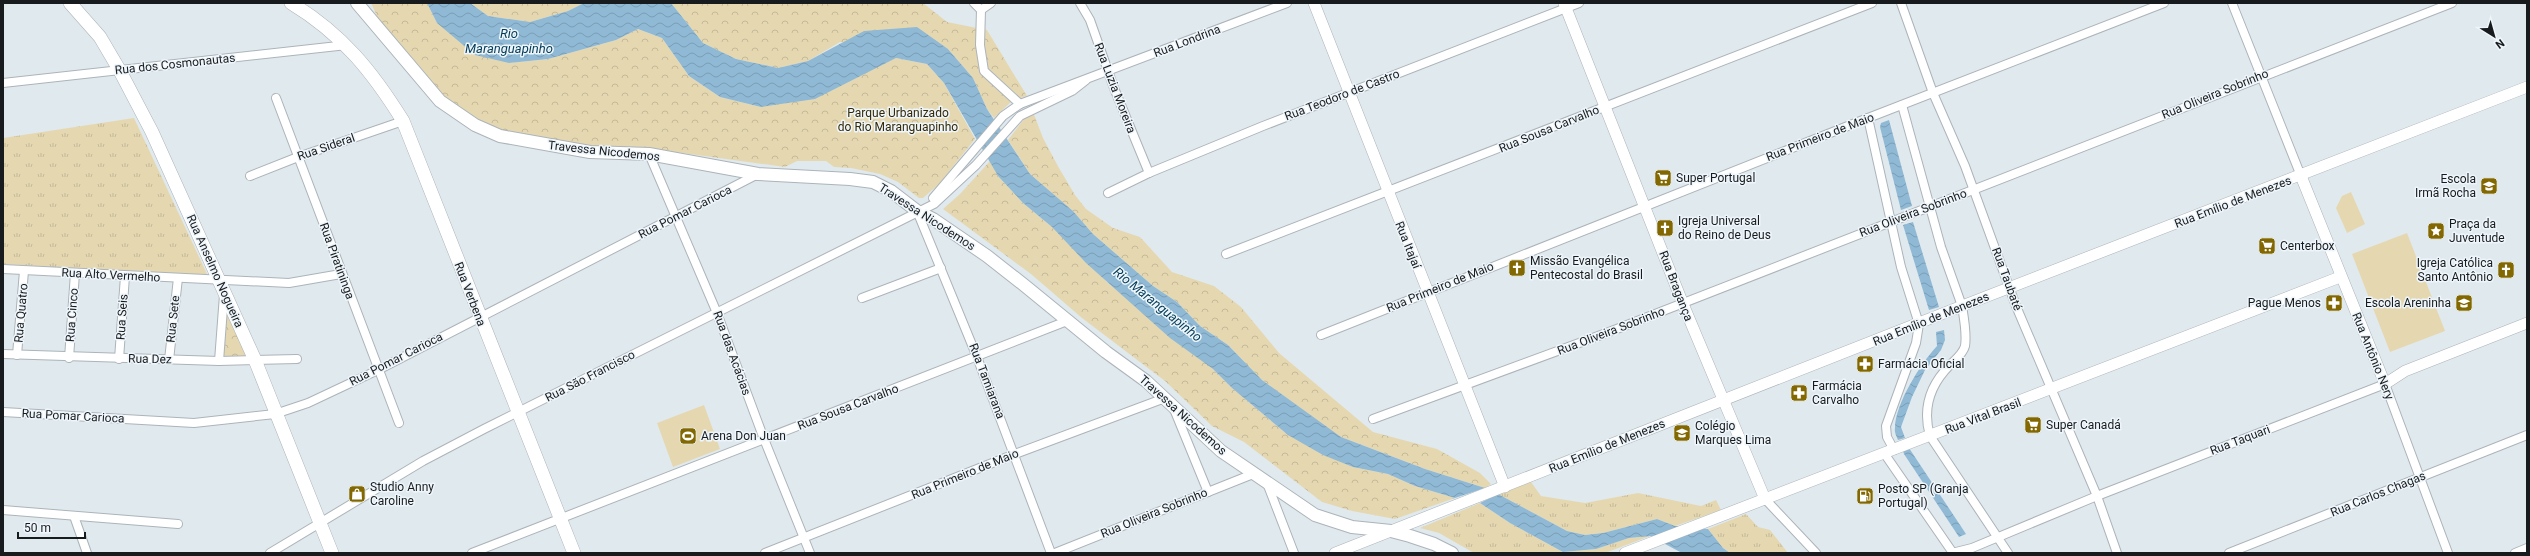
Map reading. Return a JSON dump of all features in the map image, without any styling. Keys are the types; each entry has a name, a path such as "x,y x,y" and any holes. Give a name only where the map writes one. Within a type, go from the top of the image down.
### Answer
{"main road":[{"name":"Rua Anselmo Nogueira","path":"70,3 100,37 120,71 222,285 255,360 275,414 321,523 332,553"},
{"name":"Rua Verbena","path":"291,3 307,13 348,45 374,75 403,121 479,317 574,553"},
{"name":"Travessa Nicodemos","path":"357,3 440,101 451,111 482,129 512,139 590,152 649,154 758,174 824,176 873,182 900,197 917,211 933,219 987,256 1165,398 1173,408 1221,451 1315,515 1332,522 1352,527 1391,531 1434,544 1452,553"}],"street":[{"path":"974,3 981,10 980,45 984,71 1020,104"},
{"path":"981,10 991,3"},
{"name":"Rua Luzia Moreira","path":"1080,3 1090,20 1108,72 1149,173"},
{"name":"Rua Londrina","path":"1086,80 1288,3"},
{"name":"Rua Itajaí","path":"1314,3 1387,193 1466,386 1500,488"},
{"name":"Rua Teodoro de Castro","path":"1108,193 1149,173 1565,6 1579,3"},
{"name":"Rua Sousa Carvalho","path":"1226,254 1387,193 1872,3"},
{"name":"Rua Taubaté","path":"1900,3 2010,288 2097,496 2117,553"},
{"name":"Rua Primeiro de Maio","path":"1321,335 1645,205 2164,3"},
{"name":"Rua Antônio Nery","path":"2232,3 2340,277 2385,384 2448,553"},
{"name":"Rua Oliveira Sobrinho","path":"1373,419 1466,386 1683,304 1890,221 2452,3"},
{"name":"Rua Bragança","path":"1565,6 1722,401 1765,499 1790,523 1816,553"},
{"name":"Rua dos Cosmonautas","path":"3,83 348,45"},
{"path":"917,211 934,198 1003,116 1020,104 1068,84 1086,80"},
{"path":"917,211 934,204 976,165 1012,124 1030,109 1072,91 1086,80"},
{"name":"Rua Emílio de Menezes","path":"1335,553 1962,306 2527,88"},
{"name":"Rua Piratininga","path":"276,98 341,274 399,424"},
{"path":"1902,105 1929,206 1962,306 1965,347 1961,354 1938,378 1931,390 1927,406 1927,424 1930,436 2008,553"},
{"path":"1868,118 1890,221 1918,324 1916,343 1886,426 1889,451 1953,553"},
{"name":"Rua Sideral","path":"250,176 298,157 403,121"},
{"name":"Rua das Acácias","path":"649,154 678,217 717,313 764,439 810,553"},
{"name":"Rua Pomar Carioca","path":"3,412 194,423 275,414 308,403 378,370 479,317 678,217 758,174"},
{"name":"Rua Tamiarana","path":"917,211 977,357 1015,454 1051,553"},
{"name":"Rua São Francisco","path":"270,553 423,461 917,211"},
{"path":"862,298 941,268"},
{"name":"Rua Alto Vermelho","path":"3,269 178,278 222,285 289,282 341,274"},
{"name":"Rua Quatro","path":"17,355 24,271"},
{"name":"Rua Cinco","path":"68,358 75,273"},
{"name":"Rua Seis","path":"119,359 125,276"},
{"name":"Rua Vital Brasil","path":"1625,553 2340,277"},
{"name":"Rua Sete","path":"169,360 178,278"},
{"path":"219,361 222,285"},
{"name":"Rua Sousa Carvalho","path":"472,553 560,517 977,357 1067,320"},
{"name":"Rua Taquari","path":"1953,553 1972,548 2097,496 2385,384 2405,371 2527,323"},
{"name":"Rua Dez","path":"3,354 68,358 219,361 297,359"},
{"name":"Rua Primeiro de Maio","path":"765,553 1015,454 1165,398"},
{"path":"1173,408 1208,492"},
{"name":"Rua Carlos Chagas","path":"2229,553 2527,435"},
{"name":"Rua Oliveira Sobrinho","path":"1055,553 1253,474"},
{"path":"1267,483 1294,553"},
{"path":"3,510 178,524"},
{"path":"74,516 87,553"},
{"path":"2515,553 2527,548"}],"green space":[{"name":"Parque Urbanizado do Rio Maranguapinho","path":"371,3 427,3 437,23 509,63 548,59 616,40 638,29 662,38 689,76 720,97 761,107 857,76 896,58 927,64 944,83 975,139 939,184 923,198 919,198 898,182 880,174 851,168 834,167 826,161 797,161 785,167 646,148 586,147 513,135 485,125 442,98 381,25"},
{"path":"470,3 584,3 568,11 530,22 488,16"},
{"name":"Parque Urbanizado do Rio Maranguapinho","path":"671,3 923,3 947,22 987,30 1027,96 1013,100 994,118 987,109 973,78 948,49 840,42 808,61 778,68 736,59 703,43"},
{"path":"1033,112 1043,138 1059,168 1075,195 1086,209 1113,228 1140,237 1172,272 1214,286 1241,307 1279,353 1373,432 1437,449 1480,473 1491,484 1485,488 1425,469 1341,437 1262,380 1228,345 1200,326 1177,302 1153,286 1093,234 1073,211 1030,174 1008,140 1024,119"},
{"path":"134,118 208,276 3,264 3,138"},
{"path":"990,161 998,176 1023,203 1052,227 1108,283 1213,369 1232,388 1288,435 1353,467 1388,474 1415,486 1455,498 1395,519 1352,511 1322,502 1244,442 1212,426 1165,381 1082,318 1031,274 943,209 960,194"},
{"path":"2351,192 2365,224 2347,233 2336,208 2342,196"},
{"path":"2407,233 2445,331 2390,352 2352,254"},
{"path":"226,307 247,357 220,357"},
{"name":"Arena Don Juan","path":"704,405 720,449 673,467 657,423"},
{"path":"1531,482 1541,496 1585,503 1638,493 1701,506 1716,500 1721,510 1675,526 1657,519 1603,533 1585,535 1567,531 1498,494"},
{"path":"1480,503 1510,523 1563,552 1596,549 1629,538 1650,536 1605,553 1474,553 1439,533 1420,528"},
{"path":"1746,514 1758,527 1770,530 1788,553 1730,553 1723,548 1708,529"}],"water":[{"name":"Rio Maranguapinho","path":"427,3 470,3 488,16 530,22 568,11 584,3 671,3 703,43 736,59 778,68 808,61 864,31 917,27 948,49 973,78 987,109 1030,174 1073,211 1093,234 1153,286 1177,302 1200,326 1228,345 1262,380 1341,437 1425,469 1485,488 1455,498 1415,486 1388,474 1353,467 1323,455 1288,435 1232,388 1213,369 1170,338 1086,263 1052,227 1023,203 998,176 944,83 927,64 896,58 815,99 761,107 720,97 689,76 662,38 638,29 616,40 548,59 509,63 475,55 437,23"},
{"path":"1889,120 1912,206 1901,210 1880,127 1881,123"},
{"path":"1913,222 1939,307 1929,310 1903,225"},
{"path":"1944,330 1945,340 1941,350 1925,370 1912,397 1901,427 1905,438 1898,440 1895,431 1899,407 1910,384 1937,346 1936,332"},
{"path":"1909,448 1966,534 1959,537 1904,454 1903,451"},
{"path":"1498,494 1567,531 1585,535 1603,533 1657,519 1675,526 1708,529 1723,548 1730,553 1682,553 1650,536 1629,538 1596,549 1563,552 1510,523 1480,503"}],"place":[{"name":"Super Portugal","path":"1663,178"},
{"name":"Escola Irmã Rocha","path":"2489,186"},
{"name":"Igreja Universal do Reino de Deus","path":"1665,228"},
{"name":"Praça da Juventude","path":"2436,231"},
{"name":"Centerbox","path":"2267,246"},
{"name":"Missão Evangélica Pentecostal do Brasil","path":"1517,268"},
{"name":"Igreja Católica Santo Antônio","path":"2506,270"},
{"name":"Pague Menos","path":"2334,303"},
{"name":"Escola Areninha","path":"2464,303"},
{"name":"Farmácia Oficial","path":"1865,364"},
{"name":"Farmácia Carvalho","path":"1799,393"},
{"name":"Super Canadá","path":"2033,425"},
{"name":"Colégio Marques Lima","path":"1682,433"},
{"name":"Arena Don Juan","path":"688,436"},
{"name":"Studio Anny Caroline","path":"357,494"},
{"name":"Posto SP (Granja Portugal)","path":"1865,496"}]}
